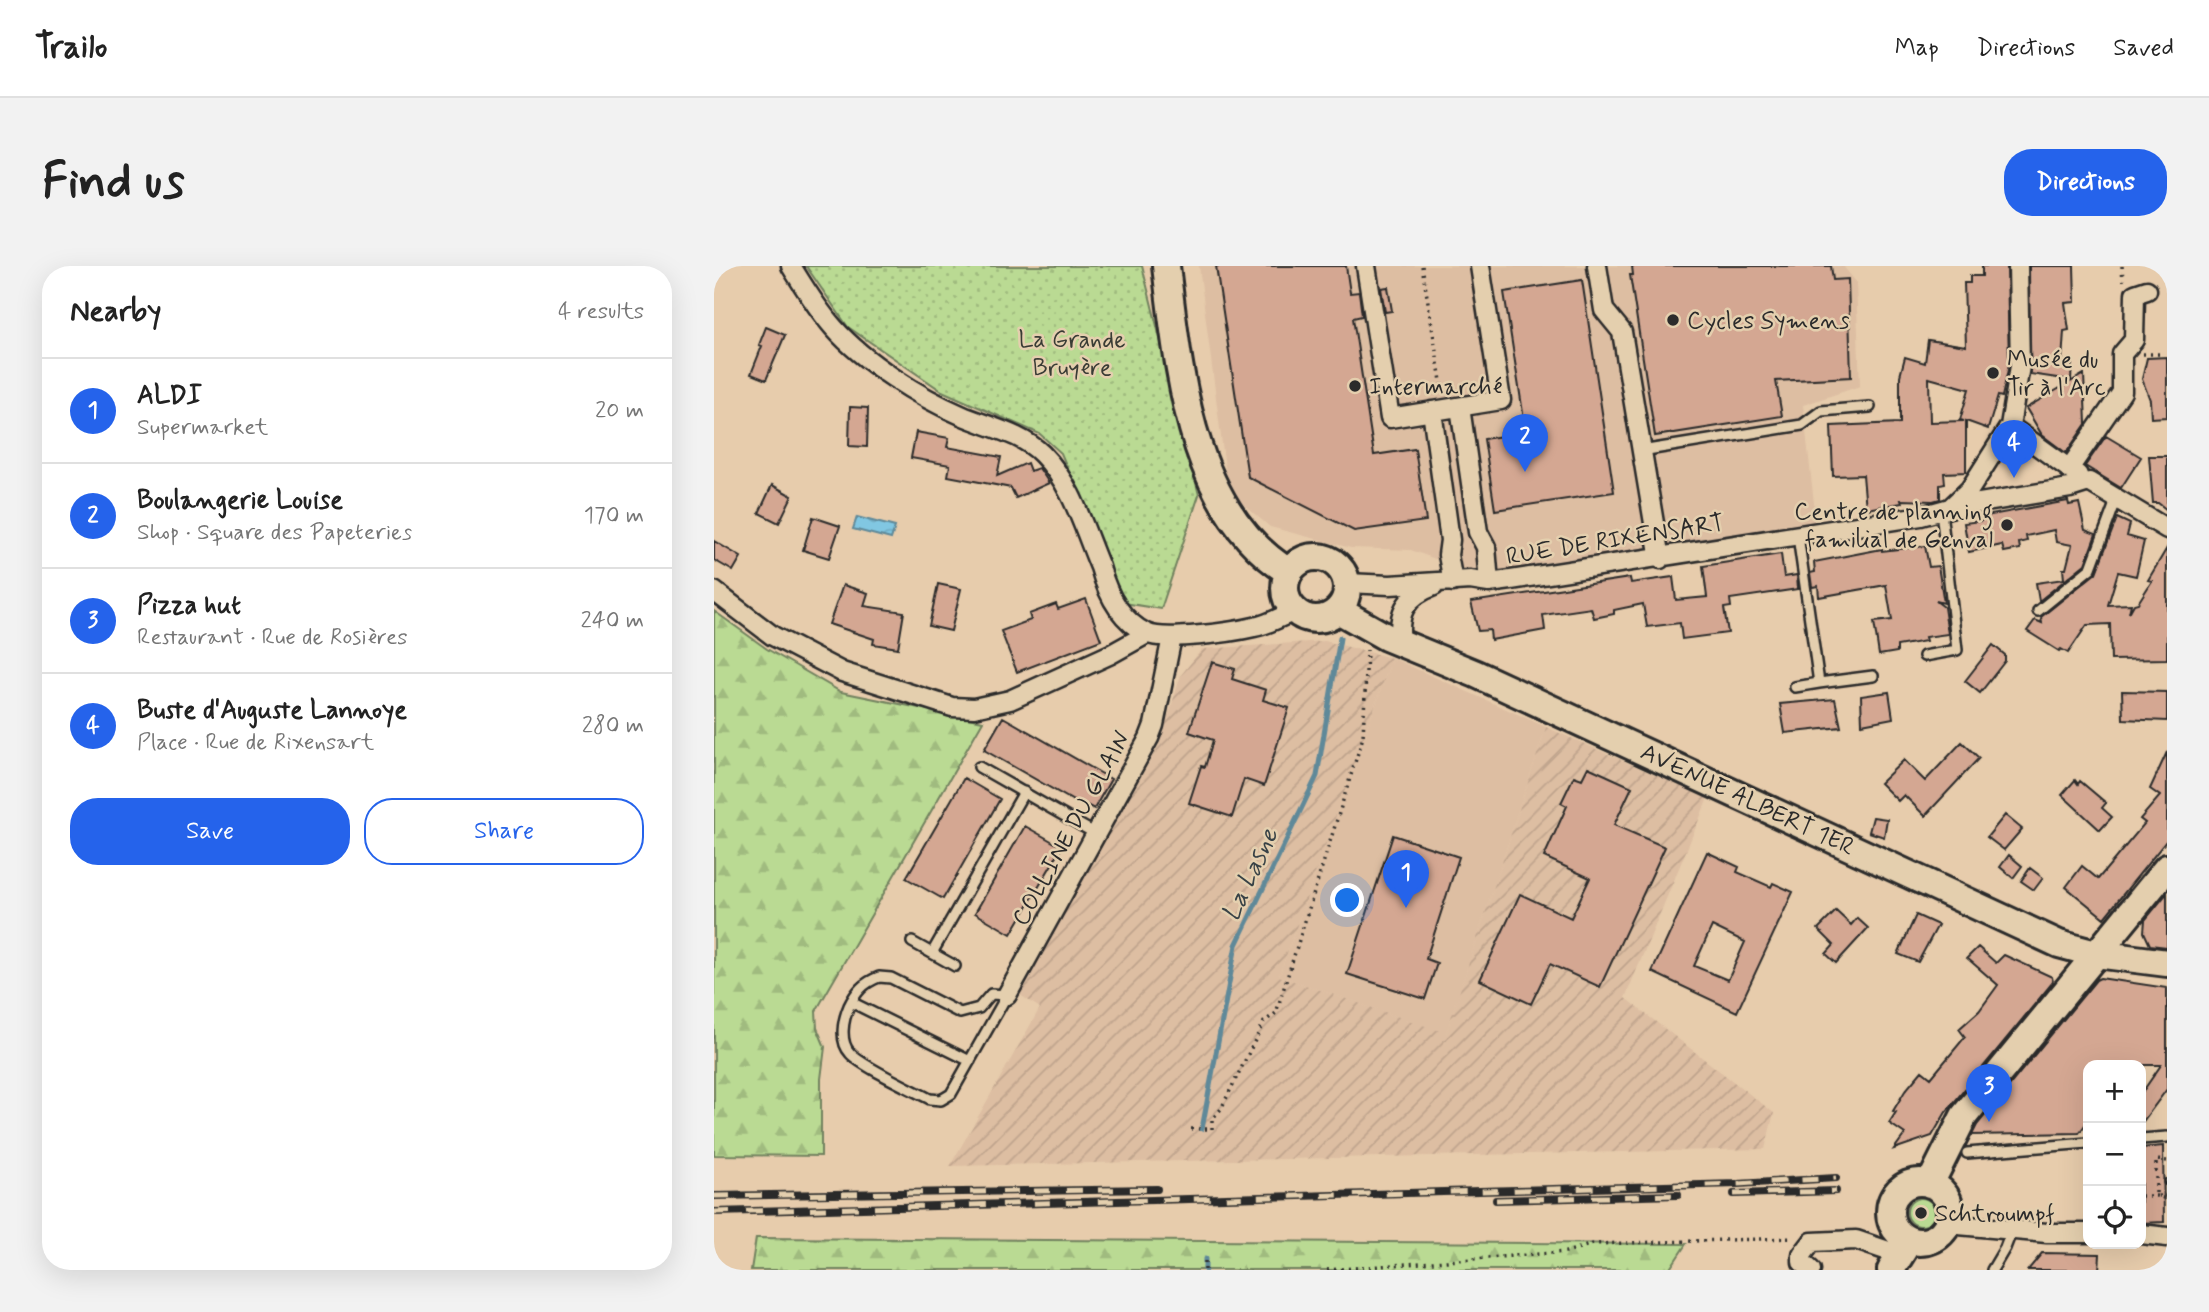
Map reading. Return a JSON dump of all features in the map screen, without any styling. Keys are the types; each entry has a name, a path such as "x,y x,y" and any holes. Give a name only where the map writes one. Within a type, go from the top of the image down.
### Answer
{"main road":[{"path":"1166,266 1182,376 1192,427 1204,463 1220,499 1247,534 1278,565 1289,572"},
{"path":"1314,556 1337,564 1344,572 1347,583 1347,593 1338,610 1328,617 1316,619 1295,611 1285,593 1289,572 1300,561 1314,556"},
{"name":"AVENUE ALBERT 1ER","path":"1338,610 1366,627 1489,680 2059,944 2096,954 2167,963"},
{"path":"1930,1184 1964,1116 2167,868"},
{"path":"1915,1182 1930,1184 1943,1193 1948,1203 1950,1214 1947,1224 1936,1238 1900,1255 1898,1233 1890,1218 1891,1202 1900,1189 1915,1182"}],"street":[{"path":"791,266 835,329 894,378 914,392 960,415 1029,442 1042,453 1059,472 1100,567 1104,583 1118,608 1128,620 1147,634 1172,637 1256,627 1295,611"},
{"path":"1366,266 1390,418 1501,400 1480,266"},
{"path":"1597,266 1604,310 1622,332 1660,559"},
{"path":"1946,510 1970,489 2010,426 2020,366 2018,266"},
{"path":"2069,469 2122,392 2122,354 2134,340 2135,294 2147,290"},
{"path":"1446,409 1478,532 1486,547 1489,583"},
{"path":"1401,643 1399,625 1404,608 1419,592 1447,583 1450,540 1446,409"},
{"path":"2010,426 2069,469 2167,529"},
{"name":"RUE DE RIXENSART","path":"1347,583 1390,585 1470,580 1489,583 1798,536 2070,488 2090,482"},
{"path":"714,591 773,636 842,672 953,707 974,708 1010,700 1111,654 1147,634"},
{"name":"COLLINE DU GLAIN","path":"1007,995 1149,738 1172,637"},
{"path":"1947,1224 2083,1234"},
{"path":"2146,1235 2167,1237"},
{"path":"1811,1270 1802,1262 1802,1255 1812,1242 1856,1240 1900,1255"}],"lane":[{"path":"1641,451 1802,425 1821,411 1870,407"},
{"path":"2038,611 2091,568 2117,498"},
{"path":"1924,656 1957,650 1946,510"},
{"path":"1798,536 1819,683"},
{"path":"1795,687 1873,676"},
{"path":"979,767 1096,834"},
{"path":"932,953 1024,792"},
{"path":"912,942 955,965"},
{"path":"879,977 891,978 960,1013 979,1008 991,994 1007,995 951,1094 941,1100 930,1099 850,1053 844,1042 844,1027 851,1002 867,981 879,977"},
{"path":"851,1002 970,1061"},
{"path":"2146,1139 2167,1137"},
{"path":"1967,1153 2083,1143"},
{"path":"1992,1270 2005,1248 2011,1230"}],"path":[{"path":"1422,266 1446,409"},
{"path":"1192,1129 1212,1129 1212,1119 1221,1109 1264,1022 1276,1013 1363,737 1366,627"},
{"path":"2156,1196 2156,1160 2167,1161"},
{"path":"2146,1196 2167,1197"},
{"path":"1327,1270 1566,1252 1593,1244 1795,1238"},
{"path":"1205,1259 1205,1270"}],"shaded area":[{"path":"1199,266 1843,266 1856,282 1860,386 1803,405 1817,530 1510,577 1465,570 1411,550 1351,548 1270,527 1228,491"},
{"path":"1325,641 1392,658 1279,976 1446,1033 1546,727 1708,798 1625,998 1774,1113 1765,1149 950,1166 1040,1008 1017,993 1159,745 1181,675 1202,649"},
{"path":"1392,658 1546,727 1446,1034 1279,976"}],"green space":[{"name":"La Grande Bruyère","path":"806,266 1142,266 1199,495 1161,609 1124,603 1061,453 1040,434 942,391 848,327"},
{"path":"714,611 767,649 841,692 983,721 816,1011 817,1028 825,1047 821,1079 821,1156 714,1155"},
{"path":"1921,1198 1931,1202 1935,1212 1931,1222 1921,1226 1911,1222 1907,1212 1911,1202"},
{"path":"756,1238 1686,1244 1669,1270 751,1270"}],"water":[{"path":"857,517 895,527 891,539 853,529"}],"building":[{"path":"1216,266 1346,266 1350,293 1359,292 1362,316 1353,318 1374,455 1415,449 1426,521 1354,531 1248,477"},
{"path":"1632,266 1831,266 1833,280 1848,279 1851,377 1776,381 1782,416 1655,436 1630,275 1633,275"},
{"path":"1982,266 2007,266 2009,365 2002,397 1998,396 1988,429 1966,421 1966,472 1944,473 1945,484 1940,485 1940,499 1901,500 1902,503 1866,509 1863,475 1833,476 1831,426 1900,423 1900,376 1905,357 1925,363 1928,340 1966,346 1964,283 1970,283 1970,276 1982,276","holes":["1929,378 1969,389 1960,420 1964,421 1930,422"]},
{"path":"2029,266 2074,266 2075,302 2065,303 2069,330 2064,331 2062,361 2072,362 2071,380 2030,374"},
{"path":"1582,280 1614,492 1495,510 1484,439 1526,432 1504,292"},
{"path":"1388,287 1392,311 1385,312 1381,288"},
{"path":"766,327 785,335 766,380 751,374"},
{"path":"2167,357 2167,417 2151,418 2150,400 2142,379 2147,358"},
{"path":"2084,374 2086,424 2066,453 2042,435 2026,408"},
{"path":"850,407 868,408 867,447 849,446"},
{"path":"916,432 949,438 947,447 1001,457 997,476 1027,463 1030,471 1039,468 1049,483 1016,498 1011,488 948,476 950,465 911,458"},
{"path":"2106,436 2141,457 2121,488 2085,466"},
{"path":"2149,456 2167,456 2167,510 2158,503 2153,503"},
{"path":"772,485 792,496 779,523 759,513"},
{"path":"2068,501 2069,505 2079,503 2085,530 2096,534 2085,564 2039,601 2036,583 2064,579 2063,569 2066,569 2072,545 2056,542 2054,530 2026,536 2027,541 2019,543 2020,549 2004,552 2002,545 1969,552 1964,523 1981,521 1980,517"},
{"path":"813,517 840,526 829,558 803,550"},
{"path":"2117,518 2130,524 2127,536 2144,541 2136,576 2118,572 2108,605 2131,604 2129,613 2152,581 2148,580 2167,548 2167,659 2111,660 2110,624 2087,625 2068,653 2061,649 2059,651 2027,631 2035,620 2042,623 2041,617 2096,573"},
{"path":"714,541 741,557 733,571 714,560"},
{"path":"1925,546 1929,567 1938,566 1944,603 1936,601 1944,607 1948,634 1925,637 1926,641 1897,646 1897,652 1879,655 1874,622 1892,620 1886,585 1819,597 1818,586 1812,587 1810,573 1815,572 1814,562 1882,549"},
{"path":"1781,554 1784,577 1797,575 1798,589 1730,599 1731,607 1724,608 1728,633 1682,639 1680,623 1647,627 1643,604 1614,610 1614,614 1594,618 1591,608 1543,615 1545,630 1491,640 1490,630 1478,631 1471,602 1630,578 1631,583 1673,577 1676,600 1707,597 1703,566"},
{"path":"938,584 961,589 951,631 929,626"},
{"path":"843,585 868,593 864,606 904,612 898,648 873,644 874,639 829,624"},
{"path":"1086,599 1101,640 1017,672 1001,631 1031,620 1029,614 1056,604 1058,609"},
{"path":"1993,645 2005,655 2005,661 1980,693 1965,681"},
{"path":"1212,662 1235,669 1232,679 1266,690 1263,700 1289,708 1264,786 1244,779 1232,817 1189,803 1201,766 1205,767 1213,740 1189,732"},
{"path":"2122,691 2167,692 2167,721 2123,719"},
{"path":"1889,692 1893,718 1862,724 1861,696"},
{"path":"1835,699 1841,727 1785,733 1780,704"},
{"path":"1003,717 1111,779 1094,809 1079,801 1077,803 984,750"},
{"path":"1962,742 1979,758 1925,816 1904,795 1898,801 1880,783 1904,760 1925,781"},
{"path":"2167,752 2167,840 2104,918 2066,887 2082,866 2098,879 2145,823 2140,819 2160,796 2150,789"},
{"path":"1588,767 1632,787 1614,825 1665,847 1600,987 1550,964 1531,1004 1480,980 1520,894 1571,918 1590,878 1544,857 1567,806 1561,803 1574,776 1582,779"},
{"path":"964,778 1000,799 943,899 906,878"},
{"path":"2075,780 2078,784 2080,781 2106,803 2102,808 2112,817 2100,830 2062,795"},
{"path":"2005,815 2022,829 2004,850 1987,837"},
{"path":"1873,817 1887,819 1884,837 1869,832"},
{"path":"1025,826 1062,847 1011,934 975,913"},
{"path":"1393,835 1459,857 1426,959 1437,963 1425,999 1347,974"},
{"path":"1707,852 1739,867 1737,872 1771,887 1773,883 1793,892 1737,1012 1652,972","holes":["1712,926 1745,942 1728,980 1694,966"]},
{"path":"2009,855 2022,866 2013,878 2000,867"},
{"path":"2030,868 2043,878 2034,890 2021,881"},
{"path":"2167,893 2167,947 2150,945 2144,932 2145,920"},
{"path":"1836,911 1851,925 1857,918 1868,928 1836,963 1826,954 1834,945 1818,929"},
{"path":"1916,915 1938,925 1918,962 1898,954"},
{"path":"1978,947 1996,963 2004,955 2052,977 2053,982 1946,1112 1932,1136 1894,1149 1905,1134 1889,1123 1905,1091 1922,1071 1931,1078 1965,1037 1959,1029 1979,1011 1998,985 1967,958"},
{"path":"2100,978 2167,988 2167,1089 2146,1117 2146,1087 2161,1065 2146,1065 2146,1060 2083,1060 2083,1128 2079,1133 1972,1135 1977,1125"},
{"path":"2163,1146 2164,1222 2146,1223 2146,1148"},
{"path":"2042,1253 2100,1254 2099,1270 2028,1270"}],"waterway":[{"name":"La Lasne","path":"1202,1129 1236,945 1317,776 1340,638"},
{"name":"La Lasne","path":"1205,1259 1205,1270"}],"railway":[{"path":"714,1212 1738,1184 1836,1178"},
{"path":"714,1196 1157,1189"},
{"path":"1734,1194 1836,1191"},
{"path":"1496,1200 1678,1195"}],"place":[{"name":"Cycles Symens","path":"1673,320"},
{"name":"Musée du Tir à l'Arc","path":"1993,373"},
{"name":"Intermarché","path":"1355,386"},
{"name":"Boulangerie Louise","path":"1525,472"},
{"name":"Buste d'Auguste Lannoye","path":"2014,478"},
{"name":"Centre de planning familial de Genval","path":"2007,525"},
{"name":"ALDI","path":"1406,908"},
{"name":"Pizza hut","path":"1989,1122"},
{"name":"Schtroumpf","path":"1921,1213"}]}
